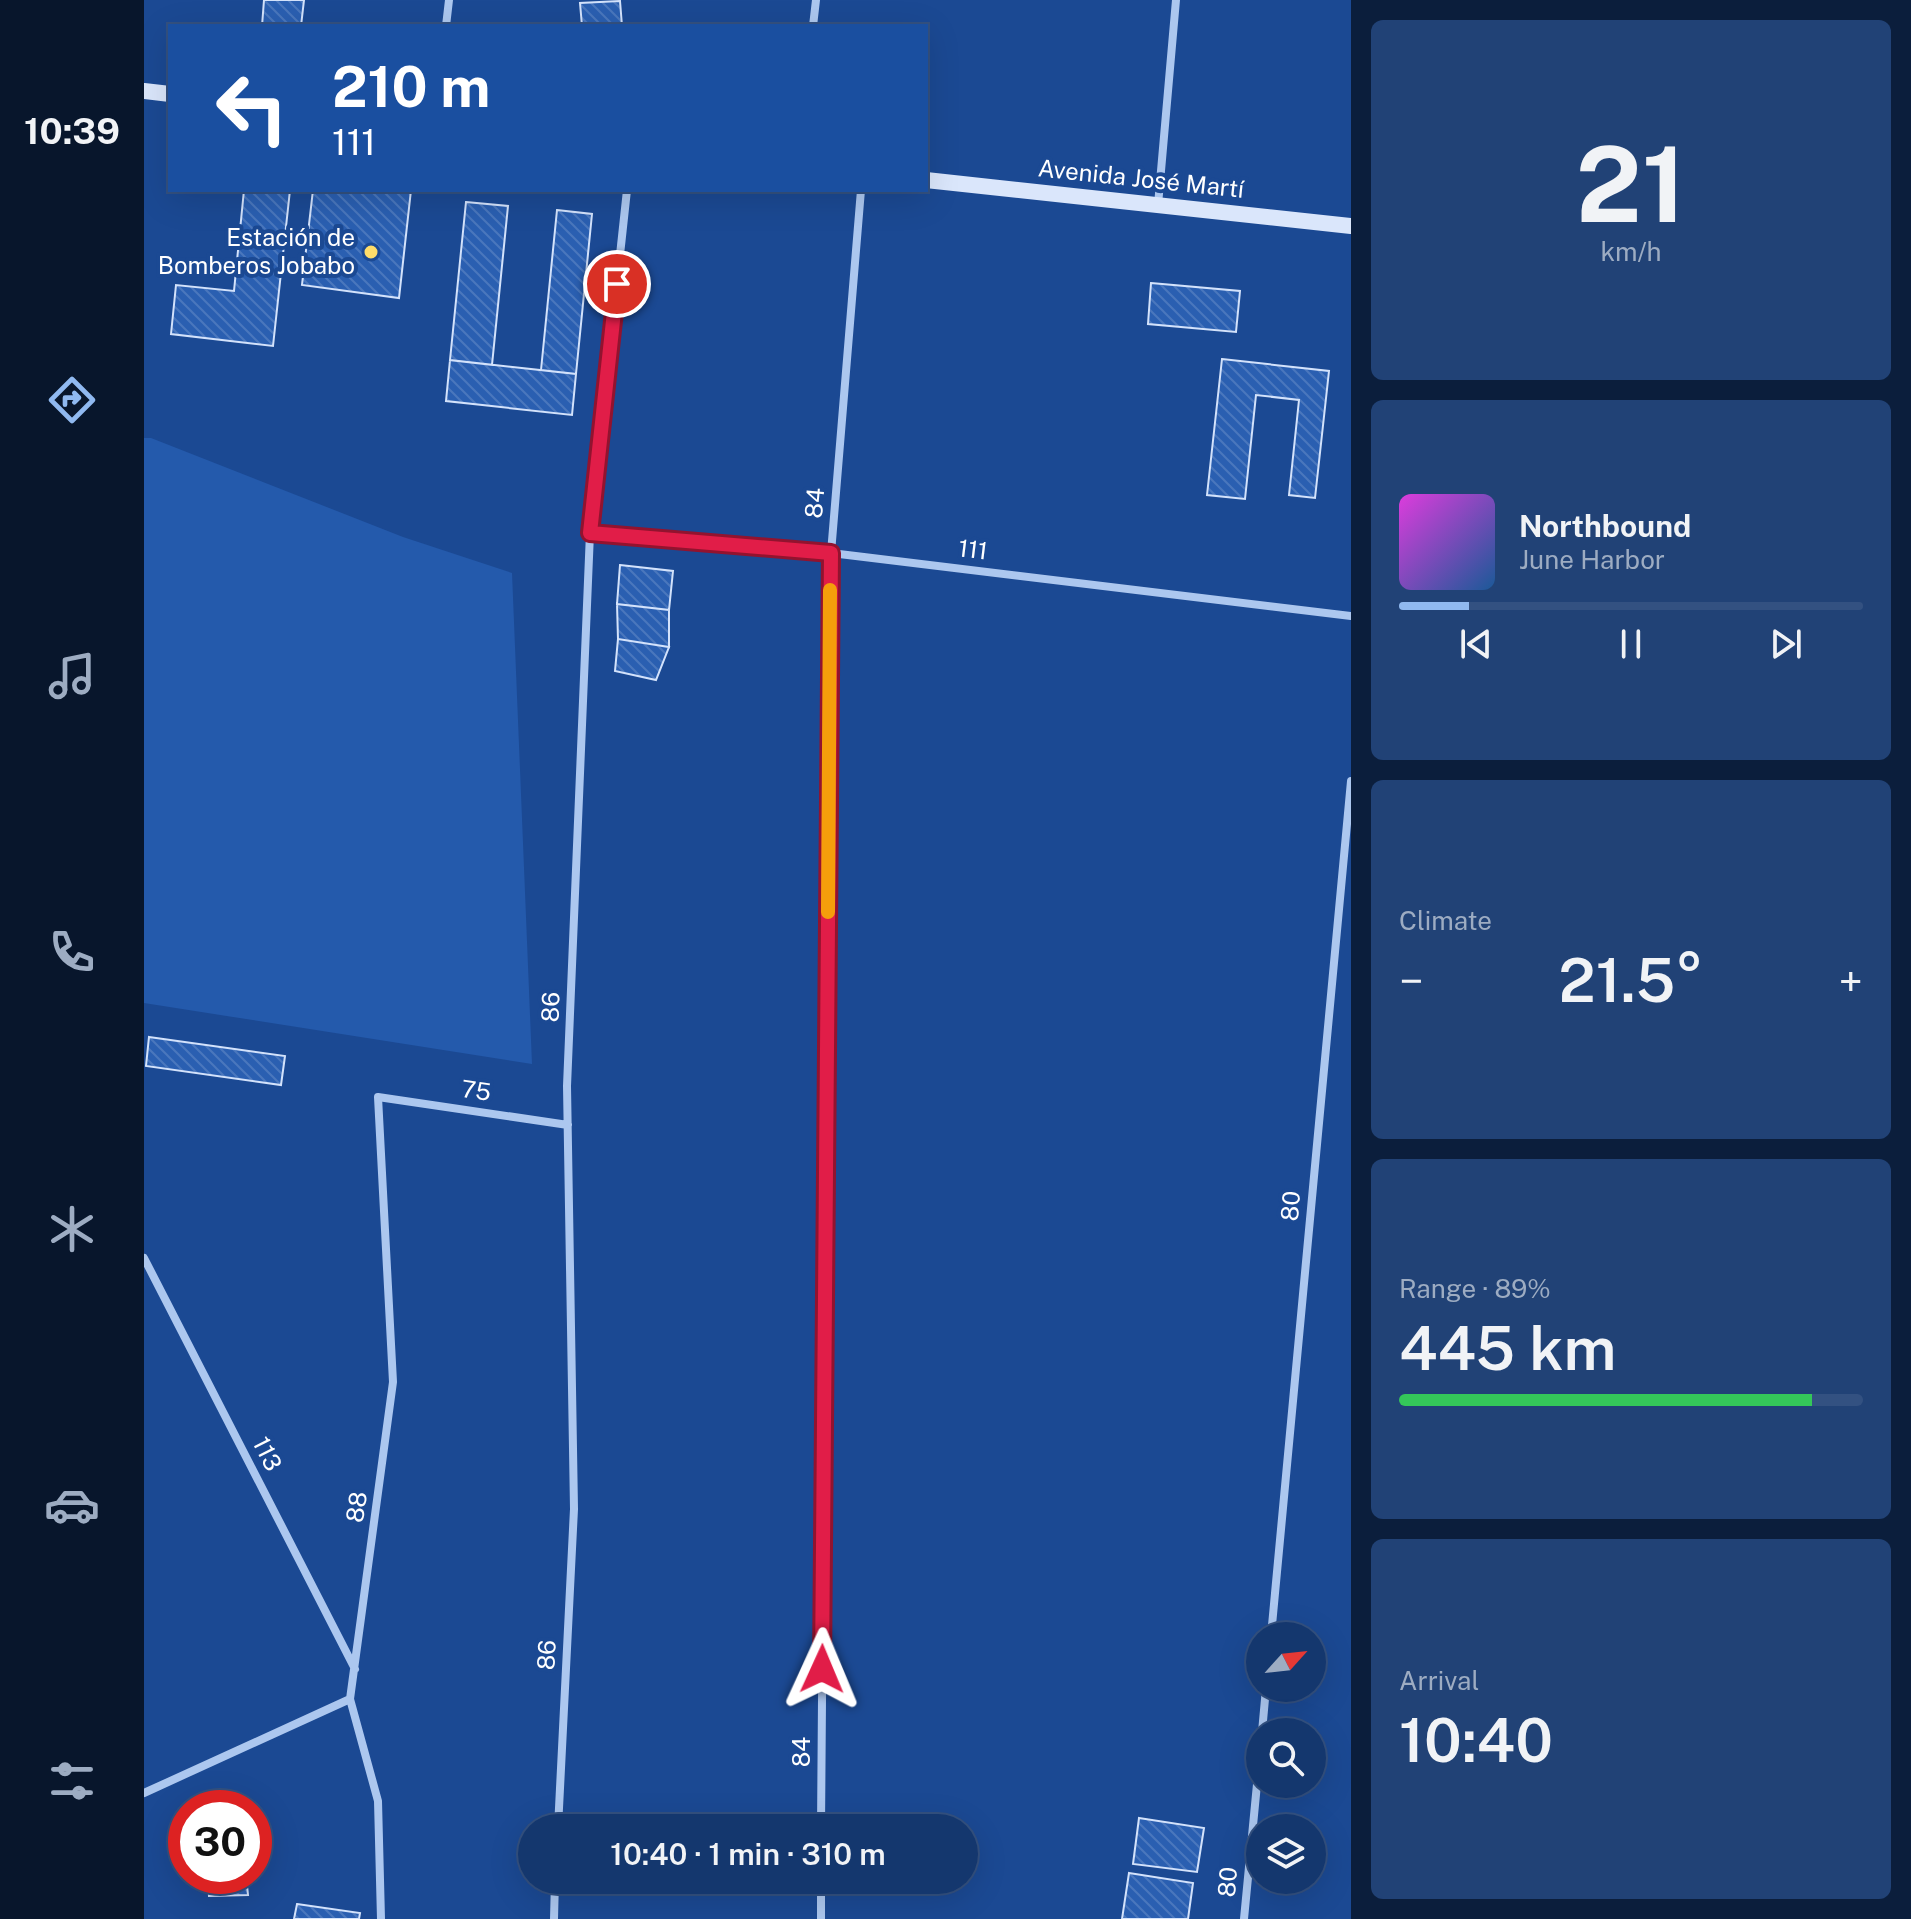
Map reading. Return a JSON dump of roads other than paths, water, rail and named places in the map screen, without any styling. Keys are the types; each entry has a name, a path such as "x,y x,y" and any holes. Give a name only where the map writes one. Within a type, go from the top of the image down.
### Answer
{"main road":[{"path":"144,91 168,94"},
{"name":"Avenida José Martí","path":"928,180 1351,226"}],"street":[{"path":"446,24 449,0"},
{"path":"813,24 816,0"},
{"path":"1158,205 1176,0"},
{"name":"86","path":"559,1814 574,1509 567,1086 590,533 627,192"},
{"name":"84","path":"821,1814 831,553 861,192"},
{"name":"111","path":"590,533 831,553 1351,616"},
{"name":"80","path":"1272,1622 1351,781"},
{"path":"1339,910 1351,911"},
{"name":"75","path":"378,1097 568,1125"},
{"name":"88","path":"378,1097 393,1382 350,1699 378,1801 381,1919"},
{"name":"113","path":"144,1258 355,1669"},
{"path":"144,1793 350,1699"},
{"name":"80","path":"1244,1919 1256,1798"},
{"path":"554,1919 555,1894"},
{"path":"821,1894 821,1919"}],"place":[{"name":"Estación de Bomberos Jobabo","path":"371,252"}]}
